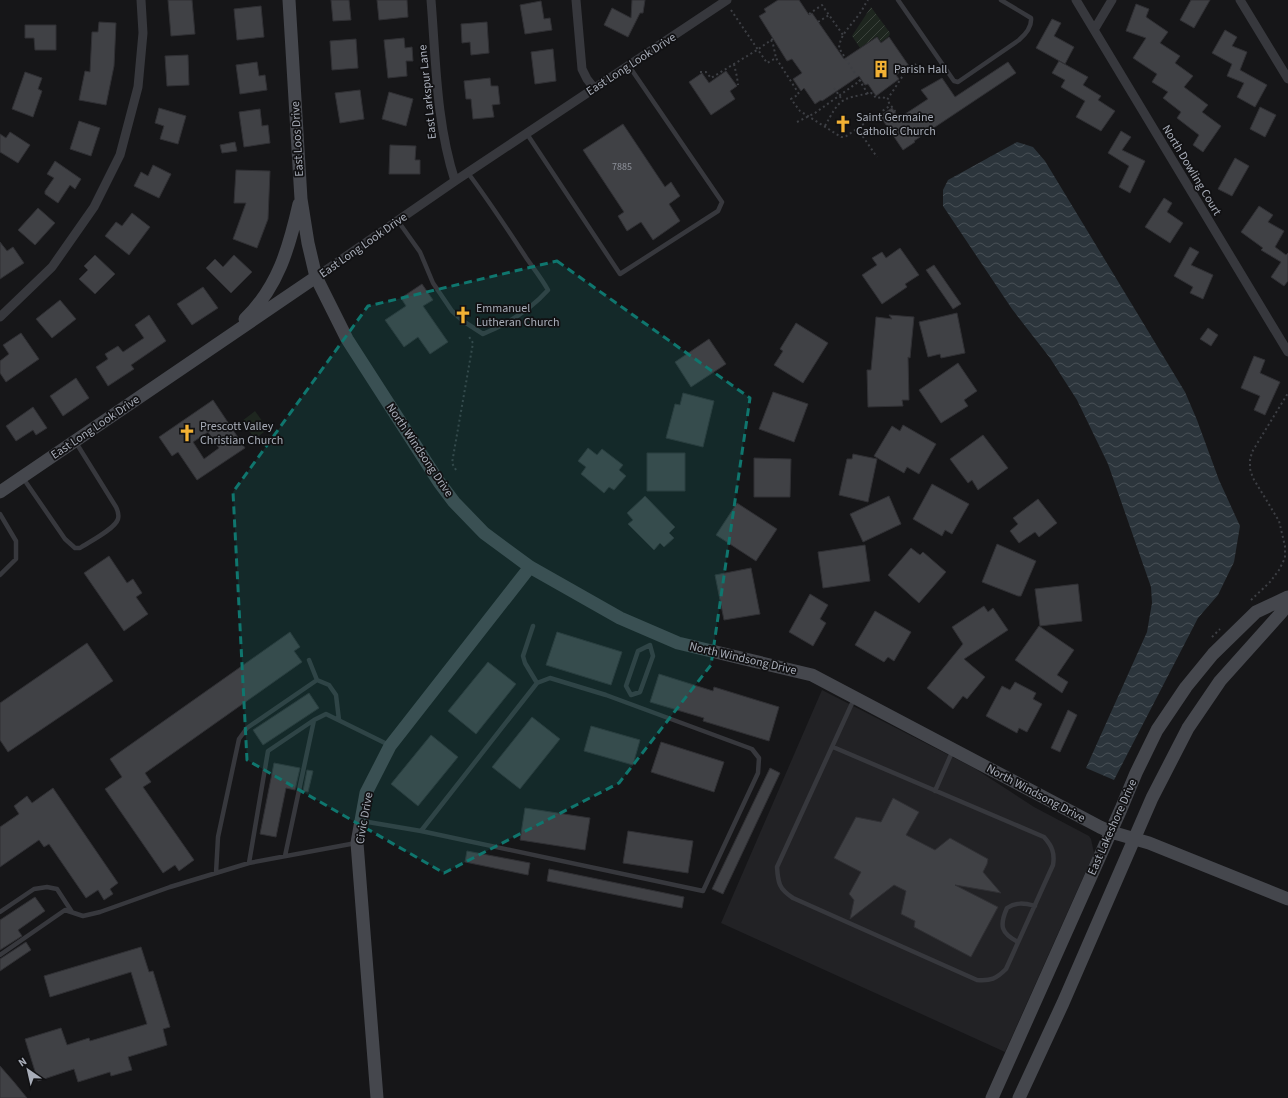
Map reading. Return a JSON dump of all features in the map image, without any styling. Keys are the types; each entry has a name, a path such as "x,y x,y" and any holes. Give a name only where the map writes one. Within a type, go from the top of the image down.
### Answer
{"street":[{"path":"0,317 52,267 94,207 120,155 138,87 143,33 141,0"},
{"name":"East Loos Drive","path":"289,0 301,199 308,243 316,277"},
{"name":"East Larkspur Lane","path":"431,0 440,120 447,158 455,181"},
{"path":"576,0 582,69 594,88"},
{"name":"North Dowling Court","path":"1076,0 1288,352"},
{"path":"1094,30 1112,0"},
{"path":"1240,0 1288,79"},
{"name":"East Long Look Drive","path":"0,492 468,172 594,88 729,4"},
{"path":"225,339 254,310 270,290 283,262 292,236 301,199"},
{"name":"North Windsong Drive","path":"316,277 347,339 439,482 454,502 484,533 530,567 620,618 653,639 678,643 812,675 1111,832 1148,843 1288,899"},
{"name":"Civic Drive","path":"377,1098 357,843 366,793 390,746 530,567"},
{"name":"East Lakeshore Drive","path":"992,1098 1136,773 1157,730 1186,687 1213,654 1256,612 1288,597"},
{"name":"East Lakeshore Drive","path":"1019,1098 1063,1003 1152,798 1188,728 1220,681 1288,604"}],"lane":[{"path":"898,0 954,81 958,82 1019,40 1025,35 1032,24 1031,18 1001,0"},
{"path":"527,134 620,274 718,211 722,202 629,66"},
{"path":"398,221 420,252 433,283 452,311 463,321 483,334 498,328 537,303 548,290 540,275 529,262 468,172"},
{"path":"22,477 65,539 75,548 80,548 114,526 119,515 116,507 75,441"},
{"path":"0,514 16,541 16,559 0,574"},
{"path":"533,626 523,656 537,683"},
{"path":"628,704 631,695 626,686 638,651 653,639"},
{"path":"631,695 640,692 653,656 653,639"},
{"path":"309,660 317,680 329,685 336,695 339,720"},
{"path":"361,821 421,831 703,891 758,773 759,758 752,749 606,695 550,678 537,683 421,831"},
{"path":"216,873 218,837 239,739 247,728 317,680"},
{"path":"833,747 1044,837 1051,845 1054,856 1053,865 1006,969 1000,976 989,981 977,980 799,900 785,892 778,882 777,867 855,698"},
{"path":"249,863 268,751 314,720 326,714 390,746"},
{"path":"285,856 314,720"},
{"path":"935,791 953,750"},
{"path":"0,954 65,910 83,916 100,912 170,887 249,863 357,843"},
{"path":"0,912 34,889 47,887 57,889 73,913"},
{"path":"1018,942 1008,936 1003,929 1001,923 1006,908 1012,904 1024,903 1034,906"}],"path":[{"path":"868,0 843,35 839,48 868,94"},
{"path":"729,4 731,12 767,63 776,58"},
{"path":"809,14 822,5 843,35"},
{"path":"818,22 829,15"},
{"path":"700,72 706,72 711,78 774,38"},
{"path":"771,40 774,44 776,58 797,87 799,94 791,99 798,109 841,137 891,105"},
{"path":"734,64 738,77 738,85"},
{"path":"887,100 904,74 916,64"},
{"path":"797,122 860,81"},
{"path":"834,88 843,101"},
{"path":"825,126 837,105 847,98 873,94 876,98 883,97 887,100 910,132"},
{"path":"857,128 877,157"},
{"path":"456,470 452,463 473,343 468,335"},
{"path":"1285,558 1285,546 1279,521 1253,478 1250,465 1252,452 1288,393"}],"highlighted area":[{"path":"557,261 750,398 711,665 619,783 444,873 247,760 233,492 368,306"}],"shaded area":[{"path":"871,7 890,33 889,36 881,42 877,36 860,48 852,36"},
{"path":"255,411 268,429 255,439 242,421"},
{"path":"822,690 974,768 1034,807 1089,836 1091,839 1094,853 1005,1052 721,923"}],"water":[{"path":"1017,142 1033,147 1045,161 1185,392 1219,480 1240,526 1234,562 1218,595 1198,618 1114,780 1086,768 1147,632 1152,603 1151,587 1108,464 1077,400 1050,358 1012,309 943,206 943,190 948,180"}],"building":[{"path":"168,0 192,0 195,34 171,36"},
{"path":"331,0 349,0 351,20 333,21"},
{"path":"377,0 407,0 408,17 379,20"},
{"path":"632,0 645,0 643,13 640,13 628,37 604,25 612,8 631,18"},
{"path":"778,0 799,0 809,15 812,13 844,59 877,37 881,43 889,37 909,66 896,75 899,79 876,96 868,84 865,85 859,76 822,101 821,100 815,104 804,88 801,91 793,79 802,73 792,59 787,61 759,16 766,12 764,9"},
{"path":"1191,0 1210,0 1194,28 1180,20"},
{"path":"541,1 544,19 550,18 552,30 525,34 520,5"},
{"path":"1136,4 1149,9 1146,17 1168,32 1160,43 1180,56 1175,63 1193,76 1184,87 1208,105 1202,112 1221,126 1203,152 1193,145 1199,135 1177,118 1181,112 1163,98 1168,92 1152,82 1157,74 1133,58 1146,38 1126,31"},
{"path":"261,6 264,37 237,40 234,9"},
{"path":"1052,19 1061,23 1054,36 1074,47 1065,64 1036,48"},
{"path":"99,22 116,23 114,66 106,105 79,100 85,71 90,72 92,32 98,32"},
{"path":"487,22 489,53 471,55 470,42 462,43 461,24"},
{"path":"25,25 56,25 56,50 35,50 34,38 25,38"},
{"path":"1225,30 1237,37 1232,46 1247,52 1240,70 1267,85 1255,107 1237,97 1244,83 1227,76 1232,64 1212,53"},
{"path":"404,38 405,48 412,47 413,61 406,61 407,76 388,78 384,40"},
{"path":"356,39 358,68 332,70 330,41"},
{"path":"553,49 556,81 535,84 531,52"},
{"path":"188,55 189,85 167,86 165,56"},
{"path":"1059,61 1088,77 1083,85 1101,96 1098,100 1115,111 1101,131 1076,117 1085,101 1061,87 1065,80 1052,73"},
{"path":"257,62 259,76 265,75 267,90 240,94 236,65"},
{"path":"1008,62 1016,73 914,141 915,142 903,150 880,116 892,108 899,118 928,99 921,90 942,78 955,97"},
{"path":"726,71 737,86 730,91 735,99 711,115 689,82 702,73 709,83"},
{"path":"25,72 42,78 38,89 42,91 33,117 12,109"},
{"path":"490,78 491,86 498,86 500,104 492,105 494,117 473,119 471,99 466,99 464,81"},
{"path":"360,90 364,119 340,123 335,93"},
{"path":"389,92 413,99 406,126 382,119"},
{"path":"1260,107 1276,115 1265,137 1250,129"},
{"path":"159,108 186,116 178,144 160,139 164,126 155,123"},
{"path":"260,109 262,126 268,125 270,143 244,147 239,112"},
{"path":"79,121 100,128 91,156 70,149"},
{"path":"623,124 665,187 671,182 680,196 669,204 680,221 653,240 641,222 627,231 618,216 624,212 583,150"},
{"path":"1121,131 1131,137 1122,150 1145,161 1130,193 1119,187 1129,166 1108,153"},
{"path":"10,132 30,145 18,163 0,152 0,134 6,138"},
{"path":"235,142 237,151 222,153 220,145"},
{"path":"390,145 416,146 415,160 420,160 420,174 389,174"},
{"path":"1235,158 1249,166 1232,196 1218,189"},
{"path":"55,161 81,179 75,189 70,185 58,203 45,194 45,191 54,178 47,174"},
{"path":"153,165 171,174 159,198 134,186 141,172 148,176"},
{"path":"236,170 270,171 268,219 257,248 233,239 246,203 234,203"},
{"path":"1164,198 1172,203 1167,212 1183,223 1170,243 1145,227"},
{"path":"1259,206 1273,215 1268,222 1284,231 1275,247 1286,255 1288,253 1288,281 1284,286 1271,277 1281,262 1261,250 1263,248 1241,232"},
{"path":"38,208 55,223 35,245 18,230"},
{"path":"132,213 150,227 129,255 105,236 116,222 122,226"},
{"path":"0,242 7,251 13,247 24,263 0,279"},
{"path":"1190,247 1199,252 1191,265 1213,275 1203,299 1190,293 1193,287 1174,276"},
{"path":"900,248 919,275 905,284 907,287 882,304 862,275 877,265 872,258 882,252 886,258"},
{"path":"95,255 115,274 95,294 79,279 88,270 84,266"},
{"path":"234,255 252,272 231,293 206,268 215,259 223,267"},
{"path":"934,265 961,304 953,309 926,270"},
{"path":"422,284 433,300 423,306 448,342 430,354 418,337 404,347 385,320 406,306 401,298"},
{"path":"203,287 218,308 192,325 177,304"},
{"path":"60,300 76,319 52,338 36,319"},
{"path":"957,313 965,353 941,358 940,354 928,357 919,322"},
{"path":"149,315 166,341 131,365 134,369 108,386 96,367 108,359 105,354 118,346 123,352 144,338 135,325"},
{"path":"889,315 914,317 910,358 908,357 909,400 902,400 903,406 868,407 867,370 871,370 876,317 892,319"},
{"path":"796,323 828,343 803,383 774,365 783,351 780,349"},
{"path":"1208,328 1218,335 1211,346 1200,339"},
{"path":"21,333 39,359 6,382 0,373 0,361 9,354 3,345"},
{"path":"709,339 726,364 691,387 675,362"},
{"path":"1254,356 1265,360 1260,373 1280,382 1265,415 1254,410 1260,396 1241,388"},
{"path":"958,363 977,391 964,400 968,406 941,423 919,390"},
{"path":"76,378 89,398 63,416 50,396"},
{"path":"773,392 808,404 794,442 759,429"},
{"path":"683,393 714,401 703,447 666,438 675,404 680,405"},
{"path":"213,400 245,448 197,480 178,452 172,456 159,437","holes":["208,432 219,448 204,459 193,442"]},
{"path":"33,407 47,428 36,435 33,430 16,441 6,426"},
{"path":"903,425 936,444 919,474 907,467 904,473 874,456 892,426 900,431"},
{"path":"983,435 1008,468 978,490 972,480 968,483 950,459"},
{"path":"588,448 597,455 602,449 623,465 619,470 626,476 614,490 609,487 604,493 581,474 586,467 578,461"},
{"path":"647,453 685,453 685,491 647,491"},
{"path":"853,454 877,459 868,502 839,495 847,459 852,459"},
{"path":"754,458 791,459 790,497 754,497"},
{"path":"932,484 969,504 952,534 945,530 942,536 913,519"},
{"path":"645,496 675,527 669,533 674,538 664,547 660,543 654,550 628,524 633,520 627,513"},
{"path":"889,496 901,524 863,542 850,514"},
{"path":"1038,499 1057,523 1039,537 1035,532 1019,543 1010,531 1018,524 1013,518"},
{"path":"737,503 777,529 756,561 716,535"},
{"path":"997,544 1036,561 1021,596 982,582"},
{"path":"865,545 870,581 823,588 818,552"},
{"path":"911,548 920,555 923,552 946,572 919,603 888,575"},
{"path":"109,556 127,583 133,579 142,593 136,597 148,614 124,631 84,573"},
{"path":"751,568 760,614 724,620 715,575"},
{"path":"1078,584 1082,621 1040,626 1035,589"},
{"path":"810,594 828,605 820,619 826,623 813,646 789,632"},
{"path":"984,606 988,612 993,608 1008,630 964,659 985,677 967,699 963,696 953,709 927,688 963,644 952,627"},
{"path":"875,611 911,632 894,661 888,657 884,662 855,645"},
{"path":"1039,626 1074,650 1057,675 1068,682 1062,693 1015,660"},
{"path":"290,632 300,647 294,651 302,662 145,773 151,782 143,787 194,860 179,871 175,865 163,873 105,789 122,777 110,759"},
{"path":"557,632 622,652 611,685 546,665"},
{"path":"87,643 113,681 8,752 0,740 0,703"},
{"path":"488,662 516,684 476,734 448,711"},
{"path":"659,674 713,691 714,687 779,707 769,741 703,721 704,718 650,702"},
{"path":"1015,682 1036,693 1033,699 1042,704 1027,732 1019,728 1017,733 986,716 1002,686 1010,690"},
{"path":"309,693 319,708 263,745 253,730"},
{"path":"1068,710 1077,715 1060,752 1051,748"},
{"path":"532,717 560,739 520,789 492,767"},
{"path":"591,726 640,740 633,765 584,751"},
{"path":"431,735 458,757 418,806 391,784"},
{"path":"661,742 724,762 714,792 651,772"},
{"path":"274,763 300,768 295,790 286,788 276,837 260,834"},
{"path":"770,768 780,773 723,894 712,889"},
{"path":"307,770 313,771 308,792 303,791"},
{"path":"53,788 118,883 110,889 113,894 104,900 98,890 86,898 49,844 44,847 39,840 0,867 0,827 19,814 14,806 27,796 32,803"},
{"path":"893,798 919,812 906,835 935,850 950,838 988,859 983,872 1001,893 955,885 998,907 971,957 914,927 915,921 901,914 906,891 894,885 850,919 854,900 849,894 861,872 834,858 856,817 881,822"},
{"path":"525,808 590,818 585,850 520,840"},
{"path":"628,831 693,841 688,873 623,863"},
{"path":"467,851 530,863 528,875 465,862"},
{"path":"549,869 684,897 682,908 547,881"},
{"path":"35,897 45,911 18,930 22,936 0,950 0,920"},
{"path":"26,942 31,950 0,971 0,959"},
{"path":"141,947 149,972 153,971 170,1027 163,1029 167,1045 128,1057 132,1070 111,1076 110,1072 78,1082 74,1069 38,1081 25,1039 61,1028 67,1045 89,1038 90,1041 147,1024 131,972 50,997 44,976"},
{"path":"0,1066 14,1082 27,1098 0,1098"}],"place":[{"name":"Parish Hall","path":"881,69"},
{"name":"Saint Germaine Catholic Church","path":"843,124"},
{"name":"Emmanuel Lutheran Church","path":"463,315"},
{"name":"Prescott Valley Christian Church","path":"187,433"}]}
